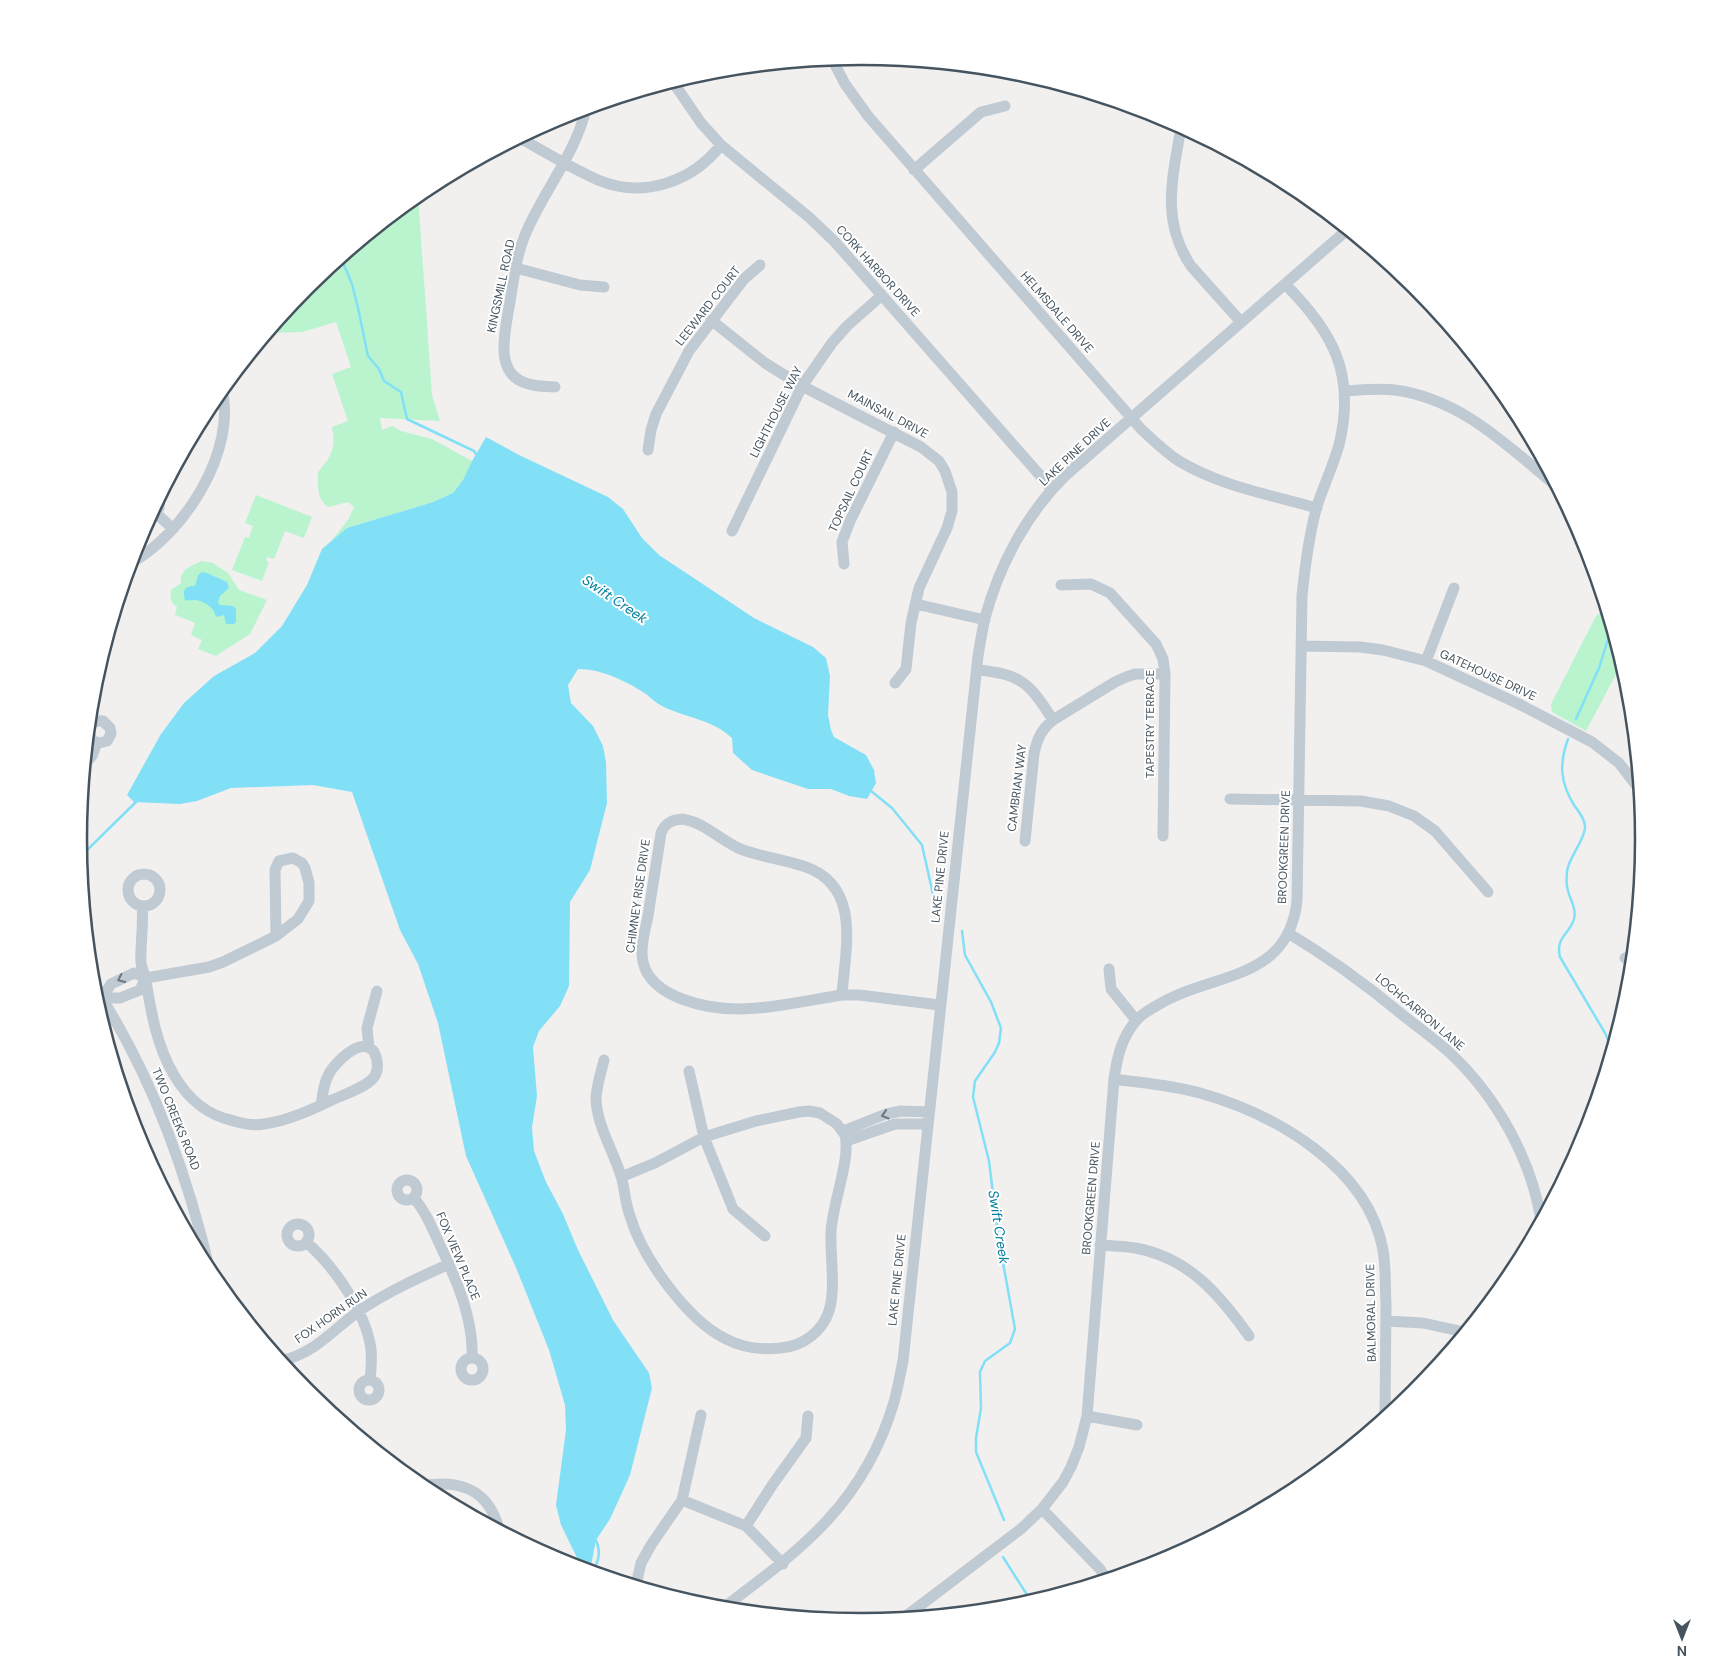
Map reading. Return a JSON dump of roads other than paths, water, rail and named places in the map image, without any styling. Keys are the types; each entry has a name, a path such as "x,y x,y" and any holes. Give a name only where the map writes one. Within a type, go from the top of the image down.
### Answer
{"street":[{"name":"HELMSDALE DRIVE","path":"836,66 856,100 914,170 1141,429 1164,450 1180,461 1228,483 1317,508"},
{"name":"CORK HARBOR DRIVE","path":"677,87 701,123 722,145 810,218 834,242 1052,489"},
{"path":"914,170 981,112 1005,106"},
{"name":"KINGSMILL ROAD","path":"555,387 528,384 512,374 503,353 504,339 516,268 525,234 579,131 583,117"},
{"path":"1180,134 1171,192 1171,219 1176,237 1184,256 1191,266 1241,322"},
{"path":"526,142 598,180 618,186 650,187 675,181 688,175 722,145"},
{"name":"LAKE PINE DRIVE","path":"732,1601 783,1564 828,1521 850,1495 873,1455 894,1400 902,1361 977,670 985,620 994,590 1010,552 1052,489 1343,234"},
{"name":"LEEWARD COURT","path":"648,450 656,414 689,351 744,279 760,265"},
{"path":"516,268 580,285 604,287"},
{"name":"BROOKGREEN DRIVE","path":"913,1611 1022,1528 1042,1509 1063,1482 1079,1447 1087,1416 1114,1079 1119,1051 1128,1032 1136,1020 1162,1002 1243,973 1254,967 1278,948 1288,933 1294,916 1297,900 1300,800 1301,646 1304,582 1317,508 1338,447 1344,420 1346,391 1336,355 1325,331 1319,321 1286,284"},
{"name":"LIGHTHOUSE WAY","path":"732,531 802,386 832,343 847,326 881,296"},
{"name":"MAINSAIL DRIVE","path":"711,320 765,363 802,386 921,447 939,462 949,480 952,492 952,511 947,528 920,588 911,623 906,668 895,683"},
{"path":"1346,391 1396,390 1454,408 1483,426 1543,475"},
{"path":"141,557 156,546 191,508 217,453 225,421 223,401"},
{"name":"TOPSAIL COURT","path":"844,564 842,542 850,521 894,432"},
{"path":"158,517 173,529"},
{"name":"TAPESTRY TERRACE","path":"1062,585 1091,584 1110,593 1156,644 1163,659 1165,674 1163,836"},
{"path":"1426,661 1454,588"},
{"path":"916,604 985,620"},
{"name":"GATEHOUSE DRIVE","path":"1301,646 1383,650 1426,661 1570,729 1631,769"},
{"path":"977,670 1008,675 1020,681 1035,693 1053,720"},
{"name":"CAMBRIAN WAY","path":"1025,841 1036,743 1040,732 1053,720 1115,682 1136,674 1165,674"},
{"path":"94,741 97,743 107,741 111,734 107,723 101,721 96,723"},
{"path":"92,755 97,743"},
{"path":"1230,800 1300,800 1375,803 1389,806 1414,816 1435,831 1488,892"},
{"name":"CHIMNEY RISE DRIVE","path":"842,995 847,924 844,904 829,881 822,875 805,867 741,849 690,820 675,820 666,825 661,833 642,953 646,970 656,985 673,995 690,1001 732,1009 754,1008 842,995 940,1005"},
{"path":"103,995 111,984 134,973 146,978 209,967 276,936 298,919 309,902 308,876 302,863 297,859 289,857 279,861 275,870 276,936"},
{"path":"142,906 141,965 146,978 149,1001 164,1055 182,1087 195,1103 202,1109 228,1120 254,1125 274,1123 321,1105 372,1080 376,1075 377,1061 374,1051 362,1046 356,1048 336,1064 328,1074 324,1084 321,1105"},
{"name":"LOCHCARRON LANE","path":"1288,933 1326,956 1355,977 1454,1057 1478,1084 1497,1110 1518,1148 1533,1186 1539,1211"},
{"path":"1109,969 1110,989 1136,1020"},
{"path":"104,1000 120,998 140,990 146,978"},
{"path":"368,1048 367,1028 377,991"},
{"name":"TWO CREEKS ROAD","path":"107,1013 136,1059 156,1103 195,1208 205,1249"},
{"path":"604,1060 596,1096 598,1114 621,1177 629,1216 652,1262 666,1282 701,1323 727,1340 742,1345 756,1348 785,1348 818,1331 829,1309 832,1295 831,1229 846,1152 845,1136 830,1118 820,1113 809,1111 756,1121 704,1137 655,1163 621,1177"},
{"path":"689,1071 704,1137 733,1209 765,1236"},
{"name":"BALMORAL DRIVE","path":"1114,1079 1178,1088 1199,1093 1253,1112 1290,1132 1337,1167 1350,1182 1364,1201 1380,1238 1385,1270 1385,1408"},
{"path":"845,1136 886,1114 902,1111 929,1112"},
{"path":"845,1136 895,1124 927,1124"},
{"name":"FOX VIEW PLACE","path":"414,1198 423,1208 449,1264 464,1304 472,1341 472,1358"},
{"path":"306,1242 319,1253 330,1267 359,1312 371,1348 370,1380"},
{"path":"1100,1245 1146,1250 1186,1267 1208,1285 1232,1312 1249,1336"},
{"name":"FOX HORN RUN","path":"288,1358 302,1355 317,1346 359,1312 395,1290 449,1264"},
{"path":"1386,1321 1428,1323 1458,1331"},
{"path":"637,1580 641,1563 651,1545 682,1500 702,1415"},
{"path":"746,1526 806,1438 808,1416"},
{"path":"1087,1416 1137,1425"},
{"path":"433,1484 450,1484 472,1490 488,1504 495,1520"},
{"path":"682,1500 746,1526 783,1564"},
{"path":"1042,1509 1103,1574"}],"water":[{"path":"486,437 519,455 608,497 623,509 642,538 659,555 754,618 813,647 826,658 830,676 828,715 834,737 866,755 874,770 876,783 867,799 849,796 831,789 808,789 752,770 733,753 732,738 724,732 707,723 662,706 622,680 596,671 578,669 568,685 571,703 593,726 603,746 606,762 607,803 590,870 570,902 569,986 560,1006 539,1031 533,1047 537,1096 532,1127 534,1151 546,1182 563,1214 578,1250 613,1320 649,1373 652,1388 630,1475 610,1519 596,1540 591,1564 578,1559 561,1525 556,1505 566,1430 565,1405 549,1350 517,1270 466,1156 438,1023 418,964 400,930 352,792 313,785 231,788 197,801 180,804 134,802 127,795 161,734 184,703 214,676 255,653 282,626 307,585 322,549 347,528 433,502 453,493 463,480"},
{"path":"202,572 227,582 229,588 220,596 218,602 220,605 233,606 236,609 236,622 234,624 226,624 224,615 218,617 204,603 197,600 185,600 185,589 195,586 198,575"}],"waterway":[{"name":"Swift Creek","path":"344,264 352,284 368,356 379,369 384,381 401,392 407,419 474,451 478,457"},
{"path":"1576,719 1599,668 1609,637"},
{"path":"1568,739 1563,757 1562,773 1569,797 1583,819 1585,828 1568,866 1568,890 1575,915 1572,924 1561,940 1559,950 1560,957 1609,1041"},
{"name":"Swift Creek","path":"871,791 892,808 922,845 934,899 940,907"},
{"path":"87,850 138,800"},
{"name":"Swift Creek","path":"962,931 965,955 991,1002 1001,1028 999,1043 995,1052 975,1081 973,1097 989,1161 998,1235 1015,1329 1010,1343 985,1361 980,1372 981,1408 976,1438 976,1452 1004,1520"},
{"path":"595,1539 599,1556 595,1566"},
{"name":"Swift Creek","path":"1003,1557 1027,1595"}]}
